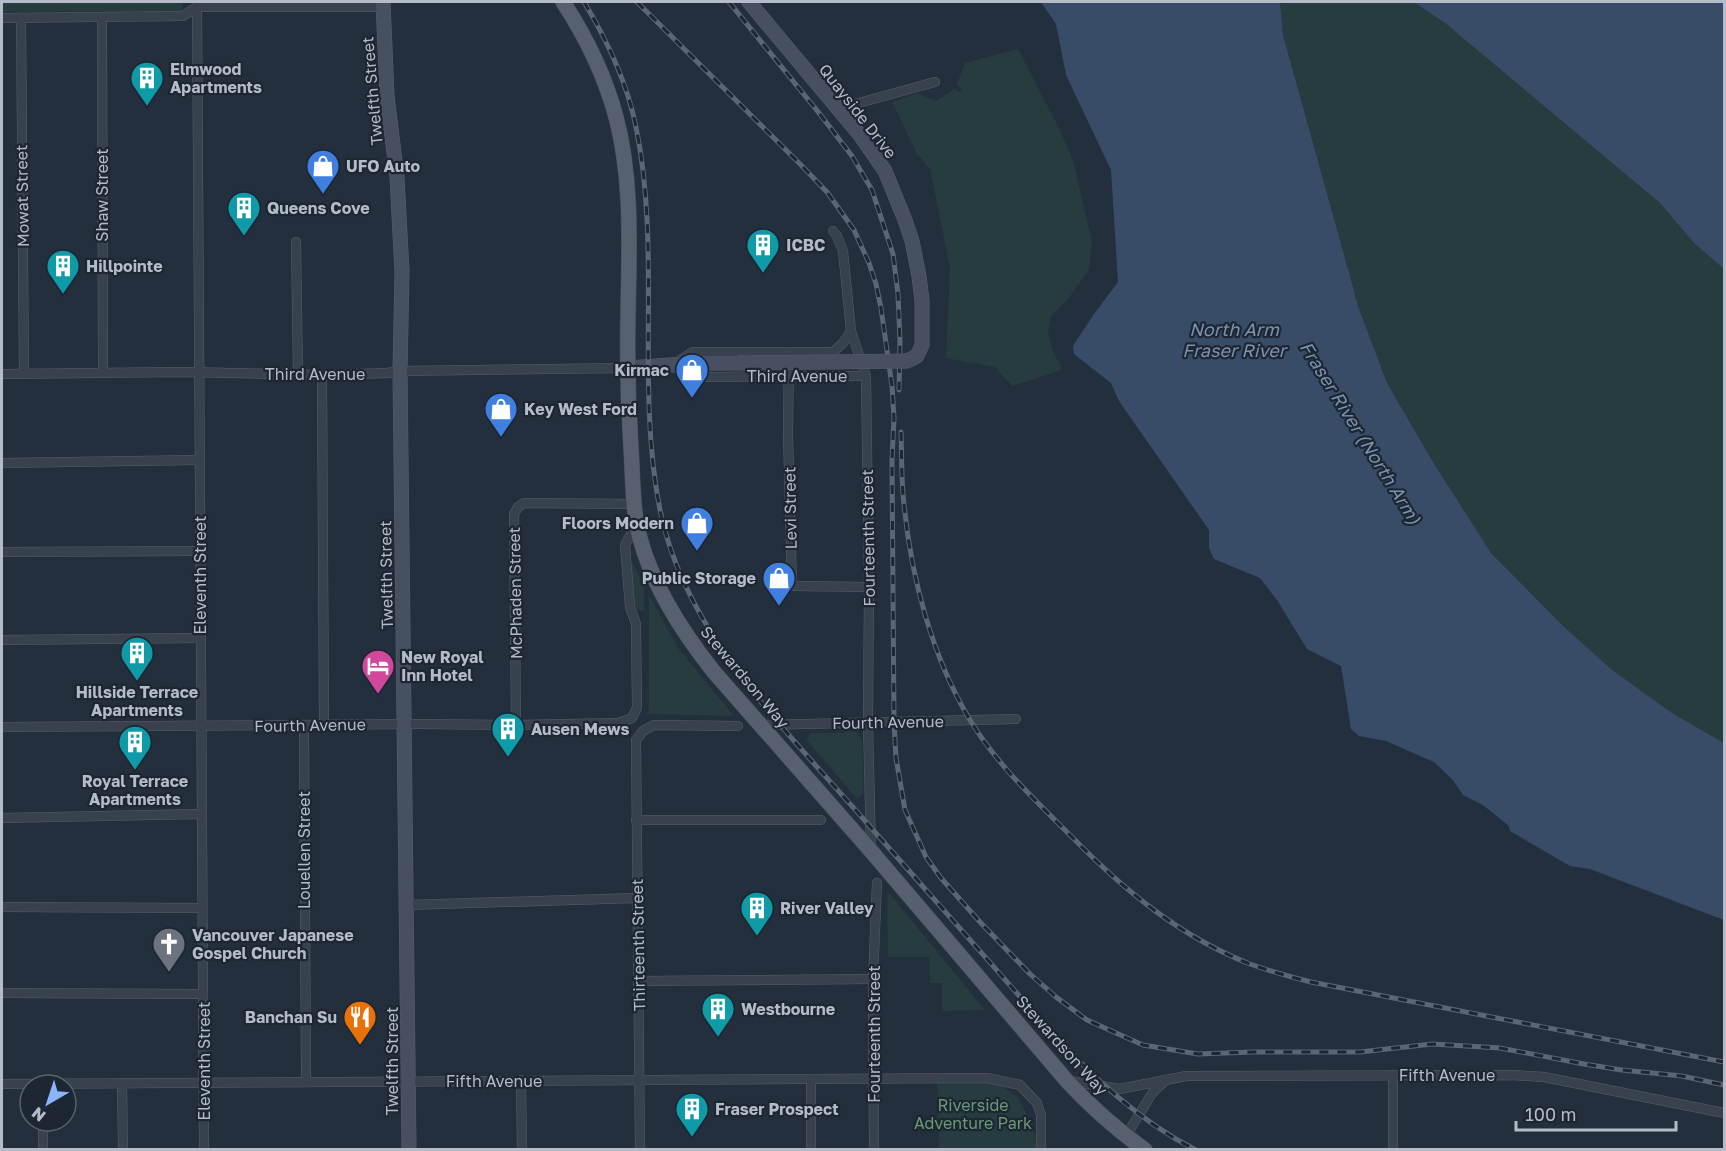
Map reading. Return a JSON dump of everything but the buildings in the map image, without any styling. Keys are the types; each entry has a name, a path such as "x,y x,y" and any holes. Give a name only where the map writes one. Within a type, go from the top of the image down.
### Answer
{"main road":[{"name":"Stewardson Way","path":"563,2 577,23 600,70 616,117 626,171 630,234 628,368 635,504 640,539 650,568 666,601 691,643 1067,1081 1126,1136 1144,1149"}],"street":[{"name":"Quayside Drive","path":"628,368 698,363 907,361 915,358 922,345 922,301 916,256 906,220 885,171 860,135 749,2"},
{"path":"2,18 183,16 195,3 383,4"},
{"name":"Eleventh Street","path":"195,3 204,1149"},
{"name":"Twelfth Street","path":"383,4 387,96 397,177 402,272 400,371 409,1149"},
{"name":"Mowat Street","path":"21,18 24,374"},
{"name":"Shaw Street","path":"102,18 103,373"},
{"path":"837,109 935,82"},
{"name":"Fourteenth Street","path":"832,231 837,236 843,250 851,331 866,376 871,851"},
{"path":"296,242 298,375"},
{"name":"Third Avenue","path":"671,366 693,352 833,352 851,331"},
{"name":"Levi Street","path":"789,352 788,433 792,586 869,587"},
{"name":"Third Avenue","path":"671,366 699,377 866,376"},
{"name":"Third Avenue","path":"2,374 198,372 322,375 400,371 628,368"},
{"path":"322,375 324,725"},
{"path":"2,463 199,460"},
{"name":"McPhaden Street","path":"516,725 514,514 524,503 635,504"},
{"name":"Fourth Avenue","path":"2,728 619,723 632,718 637,708 636,624 630,607 625,545 637,523"},
{"path":"2,552 200,551"},
{"path":"2,640 200,638"},
{"name":"Fourth Avenue","path":"760,725 1016,719"},
{"name":"Thirteenth Street","path":"640,1149 636,740 643,731 654,725 738,726"},
{"name":"Louellen Street","path":"304,726 306,1082"},
{"path":"2,818 202,814"},
{"path":"636,820 821,820"},
{"name":"Fourteenth Street","path":"874,1149 873,979 877,883"},
{"path":"407,905 637,898"},
{"path":"2,907 202,908"},
{"path":"639,981 873,979"},
{"path":"2,993 203,994"},
{"path":"1393,1075 1393,1149"},
{"name":"Fifth Avenue","path":"1067,1081 1116,1089 1186,1076 1512,1075 1544,1077 1725,1113"},
{"name":"Fifth Avenue","path":"78,1084 987,1078 1020,1085 1037,1102 1041,1115 1041,1149"},
{"path":"811,1079 811,1149"},
{"path":"521,1080 522,1149"},
{"path":"1126,1136 1156,1089 1166,1080"},
{"path":"122,1083 123,1149"},
{"name":"Fifth Avenue","path":"2,1084 18,1084"},
{"path":"43,1133 43,1149"}],"green space":[{"path":"182,2 182,11 2,12 2,3"},
{"path":"1280,2 1414,2 1445,23 1660,203 1694,243 1724,269 1724,743 1672,713 1611,669 1562,626 1491,553 1433,462 1387,383 1359,309 1283,35"},
{"path":"1018,49 1059,128 1074,163 1092,243 1089,270 1068,299 1051,316 1048,333 1054,354 1062,368 1012,386 995,367 946,358 950,267 930,169 917,154 892,102 917,93 936,101 954,89 960,92 962,89 957,84 965,63"},
{"path":"632,562 644,586 644,610 642,611 634,604 631,586"},
{"path":"649,595 678,648 734,716 647,714 649,709"},
{"path":"856,732 862,739 863,794 857,799 806,739 812,733"},
{"path":"890,894 985,1010 942,1011 942,983 930,983 930,957 888,957 887,895"},
{"name":"Riverside Adventure Park","path":"988,1077 1016,1096 1032,1122 1037,1149 939,1149 937,1078"}],"water":[{"name":"North Arm Fraser River","path":"1041,2 1280,2 1283,35 1359,309 1387,383 1433,462 1491,553 1562,625 1611,669 1672,713 1724,743 1724,920 1590,869 1570,866 1510,831 1509,826 1483,805 1463,795 1453,780 1434,762 1386,741 1359,736 1351,729 1341,666 1307,649 1277,600 1260,578 1214,559 1209,548 1209,530 1119,401 1111,383 1074,354 1073,346 1118,282 1111,170 1066,75 1056,24"},
{"path":"1414,2 1724,2 1724,269 1694,243 1660,203 1445,23"}],"railway":[{"path":"584,2 615,62 636,127 647,222 649,415 653,463 660,510 673,555 691,598 715,639 772,716 1050,1031 1083,1065 1136,1112 1175,1139 1196,1150"},
{"path":"637,2 827,192 854,230 869,263 881,308 892,386 894,418 892,460 894,722 896,758 905,810 926,857 941,878 1030,974 1087,1020 1143,1045 1198,1054 1360,1052 1432,1044 1500,1048 1584,1064 1682,1076 1724,1085"},
{"path":"729,2 852,156 872,190 893,254 898,294 899,390"},
{"path":"901,432 903,495 912,560 925,616 957,696 981,737 1018,782 1113,877 1155,911 1225,953 1250,964 1295,978 1724,1062"}],"place":[{"name":"Elmwood Apartments","path":"147,107"},
{"name":"UFO Auto","path":"323,195"},
{"name":"Queens Cove","path":"244,237"},
{"name":"ICBC","path":"763,274"},
{"name":"Hillpointe","path":"63,295"},
{"name":"Kirmac","path":"692,399"},
{"name":"Key West Ford","path":"501,438"},
{"name":"Floors Modern","path":"697,552"},
{"name":"Public Storage","path":"779,607"},
{"name":"Hillside Terrace Apartments","path":"137,682"},
{"name":"New Royal Inn Hotel","path":"378,695"},
{"name":"Ausen Mews","path":"508,758"},
{"name":"Royal Terrace Apartments","path":"135,771"},
{"name":"River Valley","path":"757,937"},
{"name":"Vancouver Japanese Gospel Church","path":"169,973"},
{"name":"Westbourne","path":"718,1038"},
{"name":"Banchan Su","path":"360,1046"},
{"name":"Fraser Prospect","path":"692,1138"}],"water label":[{"name":"Fraser River (North Arm)","path":"1360,433"}]}
